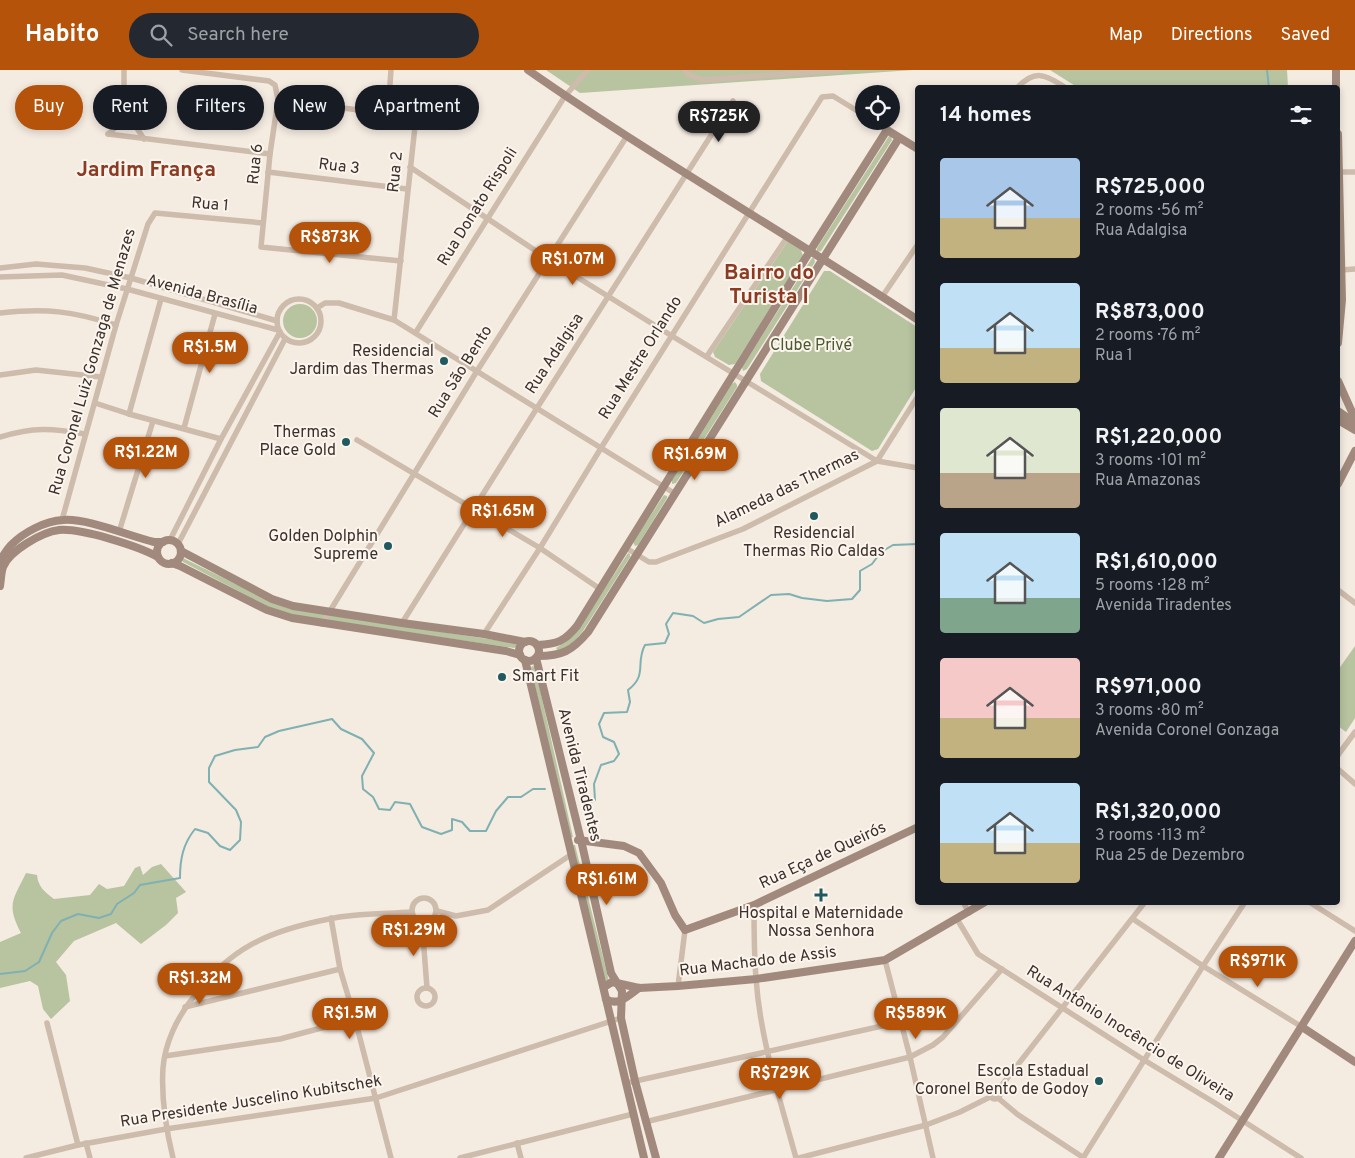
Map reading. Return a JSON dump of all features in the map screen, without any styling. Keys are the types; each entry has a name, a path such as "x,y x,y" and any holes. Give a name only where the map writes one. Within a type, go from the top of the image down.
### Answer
{"main road":[{"path":"528,70 627,136 788,236 915,318"},
{"path":"1336,70 1336,85"},
{"path":"0,586 1,564 10,545 39,526 62,520 87,523 154,542 166,541 277,601 329,612 484,634 525,642 531,641 537,645 562,641 569,636 600,589 887,130 915,147"},
{"path":"1,564 43,534 60,530 98,535 158,557 164,562 172,563 267,610 292,618 506,651 531,661 537,657 555,656 568,650 581,641 899,138"},
{"path":"1340,237 1342,300 1340,321"},
{"path":"1340,385 1355,422"},
{"path":"1340,412 1355,422"},
{"path":"1340,421 1355,430"},
{"path":"1340,480 1355,451"},
{"path":"158,557 158,550 166,541"},
{"path":"172,563 178,558 179,548"},
{"path":"523,658 520,646 525,642"},
{"path":"552,644 555,656"},
{"path":"537,645 539,650 537,657"},
{"name":"Avenida Tiradentes","path":"537,657 611,973 622,991 621,1018 635,1081 656,1158"},
{"name":"Avenida Tiradentes","path":"523,658 570,842 644,1158"},
{"name":"Rua Eça de Queirós","path":"685,930 754,905 915,828"},
{"path":"570,842 581,840 624,846 639,853 660,883 675,915 685,930"},
{"name":"Rua Machado de Assis","path":"616,982 639,988 678,986 756,979 885,960 981,905"},
{"path":"1220,1158 1355,941"},
{"path":"604,988 609,983 616,982"},
{"path":"606,999 615,1002 622,1000 639,988"},
{"path":"1302,1027 1355,1062"}],"street":[{"path":"124,70 124,85"},
{"name":"Rua 6","path":"182,70 269,81 275,85"},
{"path":"390,85 391,70"},
{"name":"Rua Donato Rispoli","path":"416,332 565,96 588,70"},
{"path":"685,70 688,74 702,80 841,70"},
{"path":"1019,85 1025,75 1035,71 1042,72 1062,85"},
{"name":"Rua Mestre Orlando","path":"484,634 822,98 833,96 855,109"},
{"name":"Rua Adalgisa","path":"402,623 473,508 734,101"},
{"name":"Rua 6","path":"274,127 261,246 401,261"},
{"path":"113,130 108,134 270,154"},
{"path":"138,130 144,139"},
{"name":"Rua 2","path":"394,320 414,130"},
{"name":"Rua São Bento","path":"322,624 477,371 627,136"},
{"path":"410,167 548,259 877,460 915,467"},
{"name":"Rua 3","path":"268,172 407,189"},
{"path":"1340,172 1355,172"},
{"name":"Rua 1","path":"155,213 263,223"},
{"name":"Rua Coronel Luiz Gonzaga de Menazes","path":"62,520 130,278 148,224 155,213"},
{"path":"707,356 788,236"},
{"path":"882,297 915,248"},
{"name":"Avenida Brasília","path":"0,268 36,264 55,264 85,268 130,278 277,321"},
{"path":"1341,270 1355,269"},
{"name":"Avenida Brasília","path":"0,277 62,275 127,289 279,331"},
{"path":"129,414 161,299"},
{"path":"292,300 306,300 317,308 321,321 320,328 312,339 298,343 286,339 279,331 277,321 281,308 292,300"},
{"path":"317,308 325,303 339,303 394,320 674,493"},
{"path":"0,313 32,310 66,311 116,325"},
{"path":"184,428 215,314"},
{"path":"166,541 279,331"},
{"path":"179,548 286,339"},
{"path":"0,375 36,370 101,377"},
{"path":"877,460 915,401"},
{"path":"95,403 221,439"},
{"path":"119,532 153,421"},
{"path":"0,437 24,430 55,428 85,434"},
{"path":"356,440 540,548 600,589"},
{"name":"Alameda das Thermas","path":"626,548 649,562 656,562 743,529 877,460"},
{"path":"1340,592 1355,603"},
{"path":"1340,752 1355,732"},
{"path":"1340,771 1355,784"},
{"path":"437,911 456,916 488,910 572,854"},
{"path":"428,898 435,903 437,911 434,919 422,923 415,919 412,908 416,901 428,898"},
{"path":"754,905 756,979 768,1052 798,1158 926,1125 960,1112 990,1097"},
{"path":"965,905 969,913"},
{"path":"998,1090 1143,905"},
{"path":"998,1098 1017,1114 1084,1158 1202,966 1242,905"},
{"path":"1314,905 1355,931"},
{"path":"173,1158 166,1129 163,1082 165,1056 171,1035 186,1007 202,984 233,955 255,942 274,934 331,918 412,912"},
{"path":"331,918 340,969 391,1158"},
{"name":"Rua Antônio Inocêncio de Oliveira","path":"957,919 978,954 1302,1158"},
{"path":"1133,919 1202,966 1302,1027"},
{"path":"422,923 427,988"},
{"path":"678,986 685,930"},
{"path":"885,960 910,1056 933,1158"},
{"path":"186,1007 340,969"},
{"path":"646,1122 910,1056 933,1045 943,1037 1002,969"},
{"name":"Rua Presidente Juscelino Kubitschek","path":"26,1158 86,1143 166,1129 376,1098 621,1018"},
{"path":"165,1056 280,1039 355,1019"},
{"path":"626,1083 900,1022"},
{"path":"47,1023 78,1145"},
{"path":"990,1097 991,1090 998,1090"},
{"path":"998,1090 1000,1094 998,1098"},
{"path":"990,1097 994,1100 998,1098"},
{"path":"460,1158 633,1114"},
{"path":"86,1143 90,1158"},
{"path":"517,1143 521,1158"}],"green space":[{"path":"546,70 913,70 580,93"},
{"path":"1050,70 1287,70 1288,85 1074,85"},
{"path":"889,136 891,136 892,140 821,251 817,252 817,248"},
{"path":"788,241 801,250 803,256 735,364 729,365 715,357 713,352"},
{"path":"812,258 814,258 815,262 747,369 743,371 742,367"},
{"name":"Clube Privé","path":"824,271 830,271 915,326 915,389 878,449 872,451 761,381 760,374"},
{"path":"300,304 307,305 312,309 316,314 316,328 312,333 307,337 300,338 293,337 288,333 284,328 283,321 284,314 288,309 293,305"},
{"path":"735,382 737,387 676,483 672,484 672,480"},
{"path":"664,495 667,498 638,545 635,546 633,542"},
{"path":"628,553 630,557 583,631 572,643 558,651 556,648 575,634"},
{"path":"183,558 290,609 515,643 518,646 514,648 291,615 271,608 183,562 181,559"},
{"path":"1355,646 1355,718 1346,732 1340,728 1340,667"},
{"path":"532,666 535,667 573,837 570,838 531,668"},
{"path":"572,845 575,845 609,981 605,982"},
{"path":"161,864 186,892 176,898 178,913 141,944 116,923 74,941 56,962 66,975 70,1001 51,1019 43,1009 38,986 30,981 0,988 0,942 21,933 16,923 13,902 26,873 37,875 40,886 54,899 90,895 99,884 107,889 124,886 135,868 140,866 143,875 152,867"}],"waterway":[{"path":"1267,70 1269,85"},
{"path":"586,805 595,800 594,784 601,765 614,761 619,754 614,742 603,737 599,724 604,713 627,712 630,702 628,690 640,674 642,651 645,645 665,643 669,634 666,624 673,613 693,616 704,623 718,619 739,617 771,595 789,594 802,598 827,601 852,599 860,590 860,571 872,564 881,552 893,545 915,544"},
{"path":"0,974 25,971 39,962 52,933 61,921 78,914 99,918 111,914 117,904 134,893 140,885 180,878 183,852 195,829 208,833 220,846 230,850 240,840 241,822 236,810 209,782 209,768 215,756 235,750 258,747 265,737 279,731 332,719 341,729 362,739 374,753 362,776 363,789 373,797 379,809 390,810 395,802 410,804 422,827 441,834 452,830 452,819 462,822 470,831 486,831 496,811 508,797 521,797 533,789 545,789"}],"place":[{"name":"Residencial Jardim das Thermas","path":"444,361"},
{"name":"Thermas Place Gold","path":"346,442"},
{"name":"Residencial Thermas Rio Caldas","path":"814,516"},
{"name":"Golden Dolphin Supreme","path":"388,546"},
{"name":"Smart Fit","path":"502,677"},
{"name":"Hospital e Maternidade Nossa Senhora","path":"821,895"},
{"name":"Escola Estadual Coronel Bento de Godoy","path":"1099,1081"}],"district":[{"name":"Jardim França","path":"146,170"},
{"name":"Bairro do Turista I","path":"769,285"}]}
